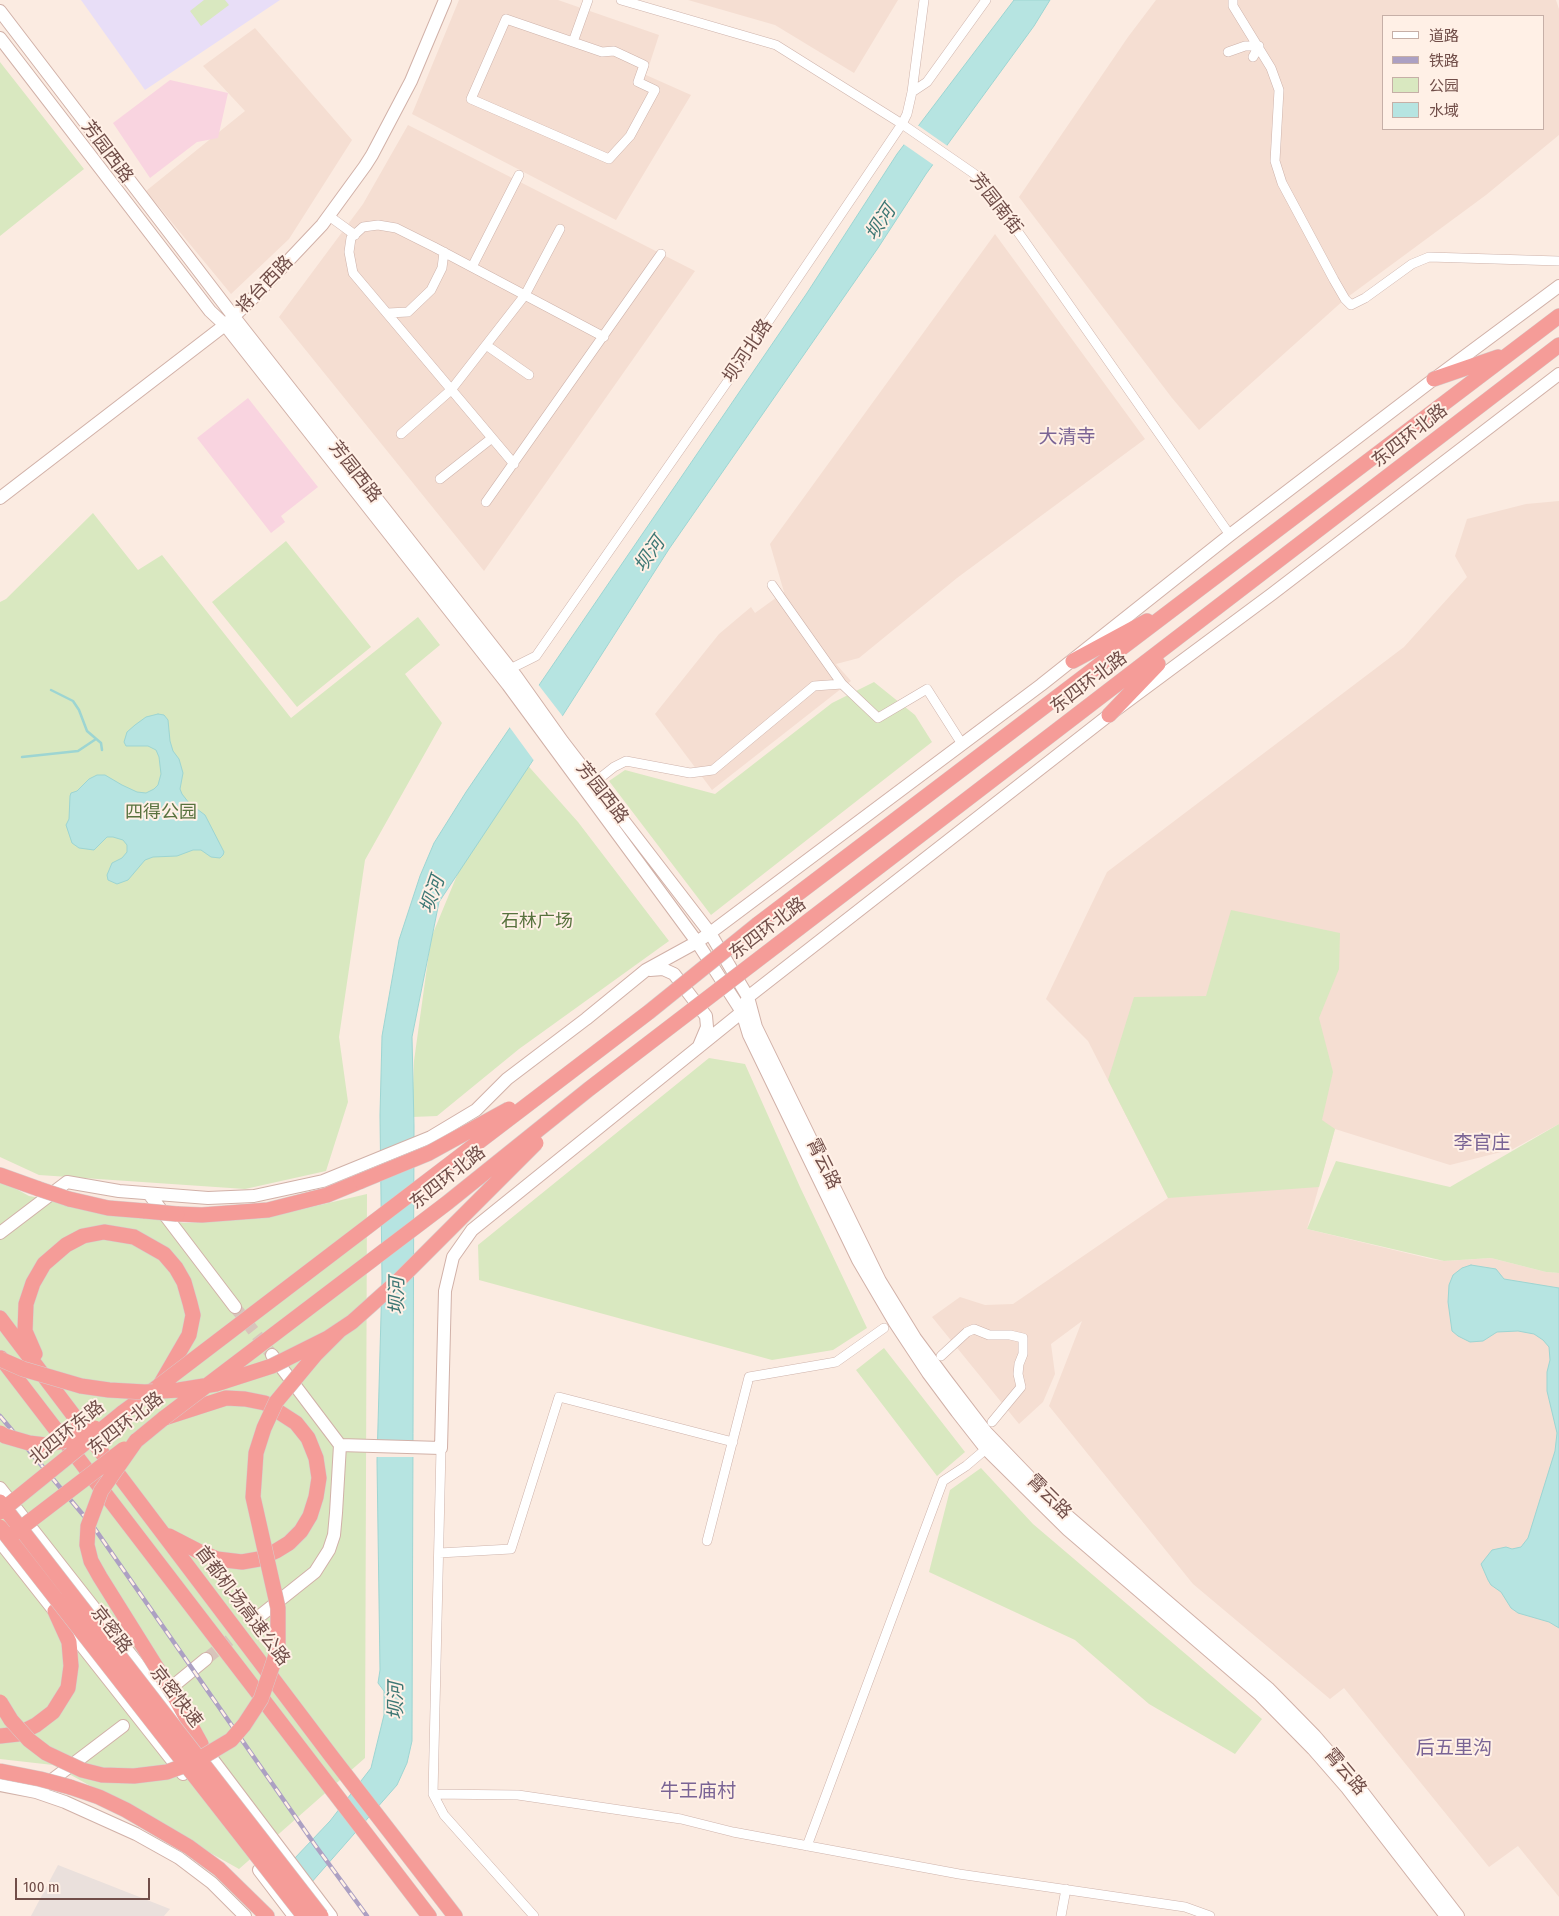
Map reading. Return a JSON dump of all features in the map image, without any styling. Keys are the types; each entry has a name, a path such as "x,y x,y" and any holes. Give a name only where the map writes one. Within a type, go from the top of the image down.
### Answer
{"highway":[{"name":"东四环北路","path":"160,1385 649,1012 758,924 1559,316"},
{"name":"东四环北路","path":"0,1543 447,1203 589,1089 1559,345"},
{"path":"1434,379 1509,353"},
{"path":"1073,662 1192,596"},
{"path":"1109,715 1191,629"},
{"path":"0,1358 23,1369 81,1386 145,1392 179,1390 216,1384 272,1366 340,1330 359,1316 400,1279 589,1089"},
{"path":"0,1175 69,1199 108,1208 202,1215 268,1210 327,1195 361,1174 429,1153 546,1090"},
{"path":"46,1378 25,1331 26,1304 33,1283 44,1264 66,1245 83,1236 104,1232 134,1237 150,1245 164,1254 176,1268 184,1282 192,1315 189,1335 160,1385"},
{"name":"首都机场高速公路","path":"0,1318 332,1757 455,1916"},
{"path":"0,1702 29,1740 46,1753 82,1770 102,1775 134,1776 167,1772 194,1762 231,1740 244,1725 261,1699 276,1658 278,1643 278,1608 253,1496 256,1453 264,1428 276,1402 316,1354 340,1330"},
{"path":"0,1358 429,1916"},
{"name":"北四环东路","path":"0,1512 122,1413 160,1385"},
{"path":"163,1533 217,1559 242,1562 259,1559 289,1543 301,1532 310,1516 319,1478 316,1458 308,1438 296,1423 265,1403 226,1398 164,1418"},
{"path":"0,1433 29,1443 44,1445 72,1439 122,1413"},
{"path":"136,1441 101,1491 88,1526 87,1544 91,1561 100,1577 176,1689 201,1744"},
{"name":"京密快速","path":"0,1502 322,1911"},
{"name":"京密快速","path":"0,1527 304,1916"},
{"path":"0,1736 18,1734 36,1725 53,1712 68,1688 71,1666 69,1642 55,1612"},
{"path":"0,1771 40,1779 99,1797 158,1828 196,1852 233,1892 267,1916"}],"street":[{"name":"将台西路","path":"0,498 230,321 322,226 372,154 411,81 446,0"},
{"path":"573,42 588,0"},
{"name":"芳园南街","path":"621,0 776,45 906,126 979,178 1230,535"},
{"name":"坝河北路","path":"511,677 536,656 906,126 924,0"},
{"path":"912,92 927,82 986,0"},
{"path":"1233,0 1233,6 1271,68 1279,90 1275,161 1282,183 1334,280 1350,305 1365,298 1412,264 1429,257 1559,261"},
{"name":"芳园西路","path":"0,11 230,321 511,677 697,942 742,1012"},
{"path":"506,19 573,42 602,52 614,51 644,65 638,82 655,90 630,136 609,160 471,99 506,19"},
{"name":"芳园西路","path":"0,38 210,311 230,321"},
{"path":"1246,38 1259,46"},
{"path":"1228,52 1245,46 1259,46"},
{"path":"1253,56 1259,46"},
{"path":"472,267 519,175"},
{"path":"329,216 354,234"},
{"path":"514,464 388,312 353,273 349,252 351,238 363,227 378,225 396,228 604,337"},
{"path":"401,434 451,390 525,295 560,229"},
{"path":"388,312 408,312 431,290 442,268 444,252"},
{"path":"486,502 661,254"},
{"name":"东四环北路","path":"0,1233 67,1182 149,1194 208,1198 254,1196 361,1174 431,1137 476,1110 507,1079 586,1019 646,970 710,933 1073,662 1230,535 1559,286"},
{"path":"486,345 529,375"},
{"path":"534,1916 444,1815 434,1794 445,1291 453,1257 472,1230 742,1012 748,997 1109,715 1272,594 1559,374"},
{"path":"440,478 492,438"},
{"path":"772,585 842,684 878,718 926,689 962,744"},
{"path":"595,782 614,767 626,761 690,773 713,770 814,686 842,684"},
{"name":"芳园西路","path":"560,746 595,782 710,933 748,997"},
{"path":"646,970 663,969 674,974 706,1016 707,1027 696,1050"},
{"name":"霄云路","path":"748,997 756,1027 880,1281 915,1338 986,1432 1062,1511 1268,1688 1316,1736 1354,1781 1458,1916"},
{"name":"霄云路","path":"742,1012 749,1035 863,1268 891,1317 928,1373 986,1448 1068,1530 1260,1695 1313,1749 1347,1788 1446,1916"},
{"path":"149,1194 235,1307"},
{"path":"707,1540 750,1377 836,1362 884,1328"},
{"path":"941,1356 974,1329 989,1335 1010,1335 1023,1338 1023,1354 1018,1374 1021,1387 992,1422"},
{"path":"256,1619 315,1572 329,1550 334,1535 336,1513 340,1445 272,1355"},
{"path":"439,1553 511,1549 559,1397 733,1442"},
{"path":"340,1445 441,1448"},
{"path":"807,1846 943,1481 966,1466 986,1448"},
{"name":"京密路","path":"0,1488 201,1744 271,1837 322,1911 331,1916"},
{"name":"京密路","path":"0,1543 294,1916"},
{"path":"176,1689 206,1659"},
{"path":"36,1792 123,1726"},
{"path":"0,1785 36,1792 84,1810 136,1834 233,1892 245,1916"},
{"path":"434,1794 518,1795 681,1819 733,1832 959,1874 1185,1907 1210,1916"},
{"path":"1061,1916 1066,1889"}],"shaded area":[{"path":"81,0 280,0 145,90"},
{"path":"459,0 558,0 659,35 646,75 691,95 616,220 412,114"},
{"path":"688,0 898,0 854,73 775,25"},
{"path":"1156,0 1556,0 1559,9 1559,135 1486,195 1345,299 1199,430 1172,398 1019,197 1128,37"},
{"path":"255,28 352,140 289,239 231,294 146,191 245,111 203,66"},
{"path":"170,80 228,93 218,138 197,142 150,178 113,123"},
{"path":"408,125 695,271 484,571 279,317 363,204"},
{"path":"995,234 1145,439 957,578 859,658 836,664 851,681 712,790 655,714 719,634 751,607 755,613 784,592 770,544"},
{"path":"248,398 318,487 281,516 285,522 271,533 197,438"},
{"path":"1559,501 1559,1124 1513,1149 1450,1165 1335,1129 1307,1229 1431,1259 1444,1261 1491,1258 1546,1272 1559,1273 1559,1897 1518,1846 1489,1867 1344,1688 1330,1699 1193,1584 1049,1406 1082,1321 1051,1344 1055,1374 1043,1402 1019,1424 932,1317 960,1297 985,1305 1013,1304 1168,1198 1088,1041 1046,999 1107,872 1404,647 1467,577 1455,556 1467,519 1526,504"},
{"path":"58,1865 170,1909 164,1916 31,1916"}],"green space":[{"path":"204,0 225,0 229,5 201,26 190,11"},
{"path":"0,62 84,169 0,236"},
{"name":"四得公园","path":"93,513 138,570 162,555 291,718 418,617 440,645 405,674 442,723 365,860 339,1037 348,1102 326,1171 245,1189 39,1175 0,1157 0,602 6,599"},
{"path":"286,541 371,647 297,707 212,602"},
{"path":"874,682 915,715 932,742 711,915 609,781 625,770 715,794 832,703"},
{"name":"石林广场","path":"523,760 578,822 669,941 519,1049 437,1116 412,1117 414,1061 431,938 465,856"},
{"path":"1231,910 1340,933 1339,969 1319,1018 1333,1072 1322,1120 1335,1129 1319,1187 1168,1198 1108,1080 1134,997 1206,996"},
{"path":"709,1058 745,1064 800,1187 867,1328 833,1350 772,1360 479,1280 478,1245"},
{"path":"1559,1124 1559,1273 1546,1272 1491,1258 1444,1261 1307,1229 1336,1161 1450,1187"},
{"path":"0,1180 29,1196 184,1223 264,1218 367,1194 365,1758 239,1869 53,1765 0,1759"},
{"path":"884,1348 965,1452 937,1476 856,1370"},
{"path":"981,1468 1033,1524 1262,1719 1235,1754 1149,1704 1075,1640 929,1572 950,1490"}],"water":[{"name":"坝河","path":"1014,0 1050,0 1034,26 926,174 878,248 669,549 563,715 439,902 412,1037 414,1126 412,1741 407,1763 397,1785 282,1916 240,1916 330,1821 371,1768 384,1715 384,1691 378,1683 380,1670 377,1461 382,1279 380,1115 382,1036 399,940 420,876 434,843 466,792 807,293 897,154"},
{"path":"158,714 164,715 168,720 170,741 173,751 179,759 183,773 180,789 182,794 189,803 205,815 224,852 220,858 211,857 201,850 193,850 177,856 153,857 145,860 128,880 117,884 108,880 107,875 112,863 122,858 127,852 127,845 123,840 113,837 107,837 94,850 79,848 72,843 66,825 69,819 70,796 71,793 77,791 89,779 97,775 105,775 137,792 146,793 154,789 158,785 161,774 159,757 156,750 148,746 126,746 124,742 127,732 135,725 146,717"},
{"path":"1471,1265 1496,1269 1504,1279 1559,1288 1559,1628 1549,1622 1518,1613 1511,1608 1501,1592 1491,1585 1481,1564 1492,1550 1506,1547 1512,1549 1521,1547 1528,1538 1555,1451 1557,1433 1547,1391 1547,1372 1550,1360 1549,1347 1543,1340 1534,1334 1518,1331 1497,1332 1483,1341 1470,1342 1452,1331 1448,1302 1449,1285 1453,1275 1462,1268"}],"pier":[{"path":"916,124 949,147 935,166 902,143"},
{"path":"537,683 564,718 535,762 508,725"},
{"path":"375,1441 416,1442 416,1457 375,1457"},
{"path":"291,1858 312,1886 286,1916 237,1916"}],"waterway":[{"path":"51,690 73,701 79,710 87,731 101,743 102,750"},
{"path":"22,757 78,751 96,739"}],"tunnel":[{"path":"235,1307 272,1355"},
{"path":"206,1659 256,1619"}],"railway":[{"path":"0,1416 95,1529 315,1845 367,1916"}],"district":[{"name":"大清寺","path":"1067,438"},
{"name":"李官庄","path":"1482,1144"},
{"name":"后五里沟","path":"1454,1749"},
{"name":"牛王庙村","path":"698,1792"}]}
